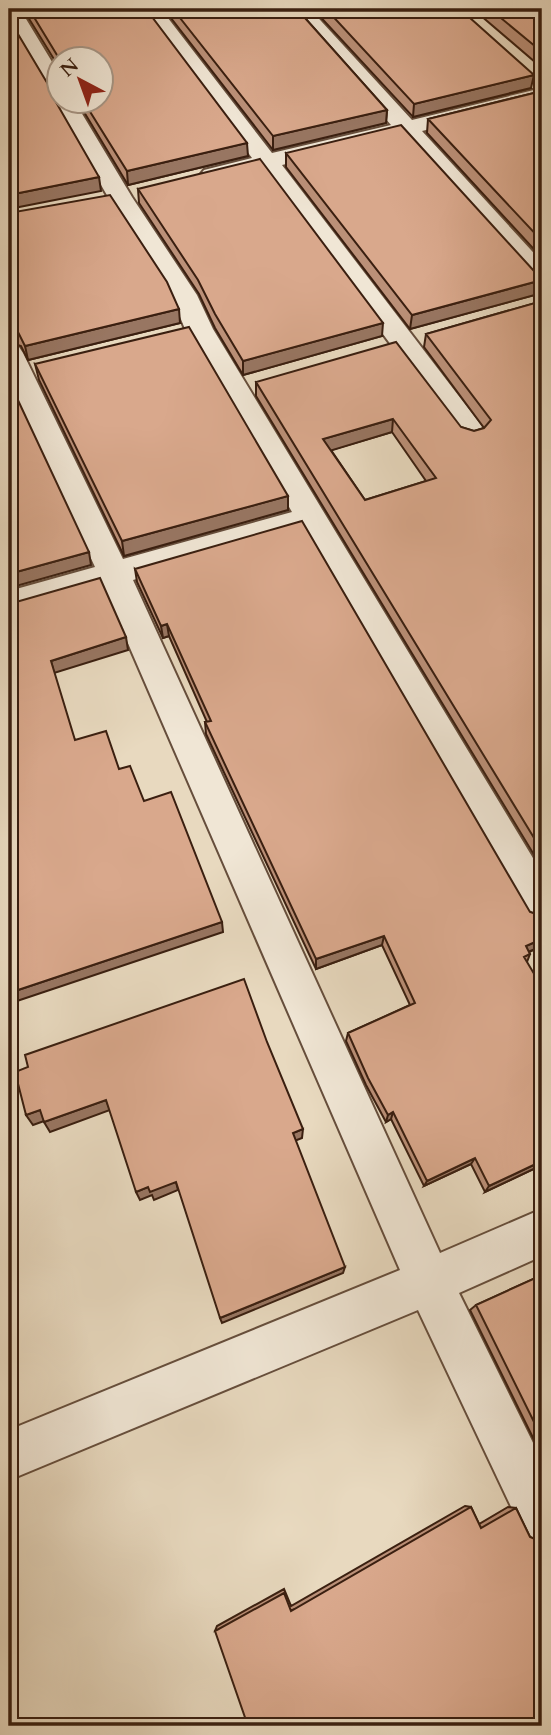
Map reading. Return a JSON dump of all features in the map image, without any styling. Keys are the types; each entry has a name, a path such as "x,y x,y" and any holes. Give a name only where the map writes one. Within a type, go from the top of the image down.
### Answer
{"street":[{"path":"9,9 46,71"},
{"path":"150,9 268,161 471,432"},
{"path":"299,9 542,277"},
{"path":"187,181 410,129 539,84"},
{"path":"72,116 184,295 186,332 249,386 311,518 542,908"},
{"path":"23,365 429,1282 542,1516"},
{"path":"9,603 311,518"},
{"path":"9,1455 429,1282 542,1232"}],"building":[{"path":"29,9 146,9 247,143 127,171 93,116 116,116 116,46 51,46"},
{"path":"173,9 297,9 387,110 273,136"},
{"path":"326,9 460,9 534,75 414,104"},
{"path":"490,9 542,9 542,52"},
{"path":"9,19 46,81 46,116 64,116 99,177 9,195"},
{"path":"542,91 542,241 428,119"},
{"path":"401,125 534,271 542,272 542,280 412,315 286,153"},
{"path":"260,159 383,323 243,361 198,280 138,189"},
{"path":"110,195 167,282 179,309 25,346 18,332 9,329 9,213"},
{"path":"542,301 542,851 256,382 396,342 461,427 474,431 484,428 491,420 426,334","holes":["393,419 436,478 365,500 323,439"]},
{"path":"189,327 288,496 122,541 35,364"},
{"path":"9,381 89,552 9,574"},
{"path":"302,521 530,912 542,916 542,939 526,946 530,954 524,957 542,987 542,1161 489,1186 475,1158 427,1181 393,1112 388,1115 348,1033 415,1003 384,936 316,959 205,722 211,721 167,624 161,626 135,569"},
{"path":"100,578 126,637 51,661 75,740 106,731 119,769 130,766 144,801 171,792 222,922 9,993 9,604"},
{"path":"244,979 303,1129 293,1133 345,1267 220,1318 176,1182 150,1192 148,1187 136,1192 106,1100 44,1122 40,1110 26,1115 15,1072 28,1067 25,1055"},
{"path":"542,1275 542,1438 476,1305"},
{"path":"471,1507 481,1528 516,1508 530,1537 542,1542 542,1726 248,1726 215,1631 284,1593 291,1611"}]}
